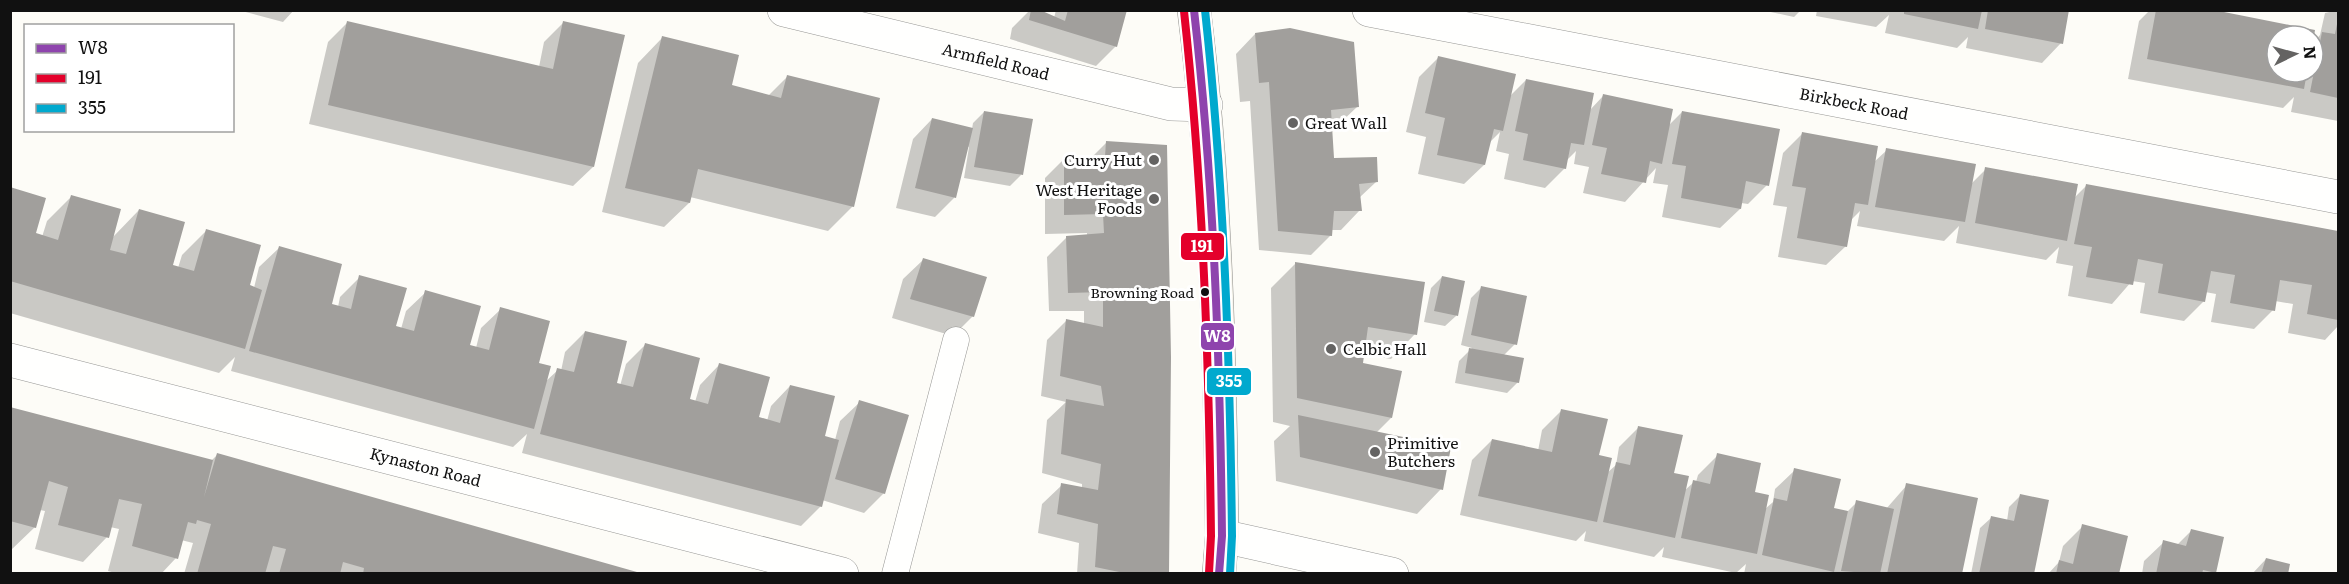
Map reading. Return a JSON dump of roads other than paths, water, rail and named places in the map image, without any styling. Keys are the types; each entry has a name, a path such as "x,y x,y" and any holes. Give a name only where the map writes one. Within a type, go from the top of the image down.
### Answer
{"street":[{"name":"Armfield Road","path":"784,10 1171,105 1206,105"},
{"path":"1194,10 1206,105 1219,307 1222,536 1219,573"},
{"name":"Birkbeck Road","path":"1369,10 2338,197"},
{"name":"Kynaston Road","path":"10,360 842,573"},
{"path":"1222,536 1392,573"}],"lane":[{"path":"895,573 956,340"}],"place":[{"name":"Great Wall","path":"1293,123"},
{"name":"Curry Hut","path":"1154,160"},
{"name":"West Heritage Foods","path":"1154,199"},
{"name":"Browning Road","path":"1205,292"},
{"name":"Celbic Hall","path":"1331,349"},
{"name":"Primitive Butchers","path":"1375,452"}]}
